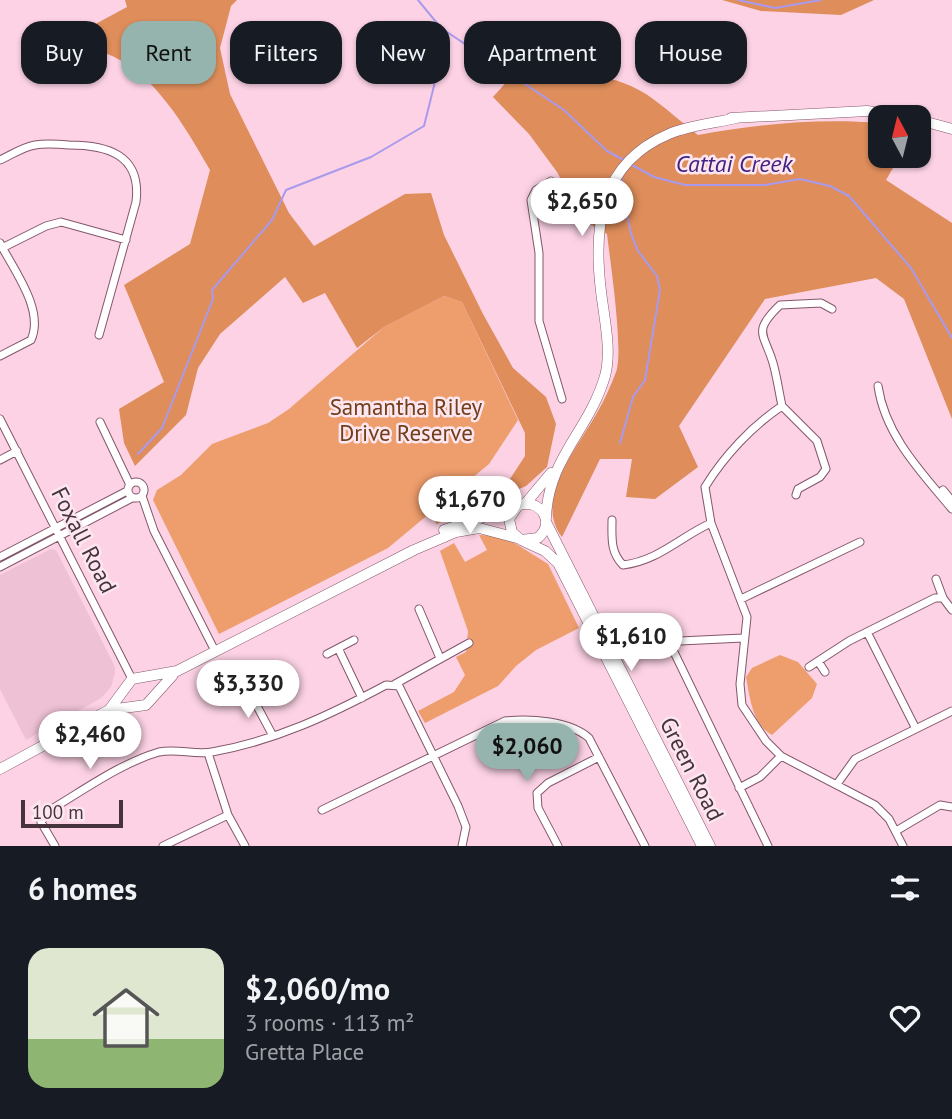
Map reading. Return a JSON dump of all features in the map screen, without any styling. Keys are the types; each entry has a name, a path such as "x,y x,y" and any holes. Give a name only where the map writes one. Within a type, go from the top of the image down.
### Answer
{"main road":[{"path":"558,465 511,514 509,525 519,539 538,538 546,520 549,485 590,411 604,377 607,354 601,289 591,246 591,231 611,172 636,151 670,134 737,118 868,111"},
{"path":"931,123 952,129"},
{"path":"108,710 132,679 177,671 414,550 456,525 521,505 538,507 546,520"},
{"name":"Green Road","path":"546,520 710,846"},
{"name":"Green Road","path":"414,550 468,529 491,529 545,551 558,563 702,846"},
{"path":"0,769 108,710 146,705 177,671"},
{"path":"144,678 153,686 153,698"},
{"path":"125,689 126,698 136,706"}],"street":[{"path":"0,160 41,144 96,145 115,152 125,162 137,191 99,335"},
{"path":"551,181 536,190 531,201 539,253 539,321 562,399"},
{"path":"0,356 31,340 34,329 31,303 1,246 61,222 126,240"},
{"path":"796,495 799,489 820,477 826,469 817,440 782,406 772,358 763,342 763,327 780,304 821,303 832,309"},
{"path":"878,386 881,401 897,440 952,509"},
{"path":"881,401 901,438 952,501"},
{"path":"782,406 765,418 705,487 711,523 747,617 740,684 742,705 766,741 781,756 875,806 896,831 903,846"},
{"name":"Foxall Road","path":"0,419 132,679"},
{"path":"100,422 215,651"},
{"path":"0,460 17,451"},
{"path":"0,557 55,527 134,492"},
{"path":"0,566 134,492"},
{"path":"612,520 612,546 617,559 623,565 642,563 665,552 684,536 711,523"},
{"path":"741,599 860,542"},
{"path":"936,579 943,598 952,610"},
{"path":"808,667 867,632 935,598 943,598"},
{"path":"419,609 440,658"},
{"path":"867,632 915,727"},
{"path":"743,638 680,641 674,643 673,650 768,846"},
{"path":"327,654 354,640"},
{"path":"55,846 41,822 50,810 158,753 170,750 208,753 304,727 395,684 469,643"},
{"path":"339,650 362,698"},
{"path":"818,661 825,672"},
{"path":"395,684 399,686 435,755 466,827 462,846"},
{"path":"232,699 252,689 273,736"},
{"path":"837,784 855,759 952,711"},
{"path":"322,810 505,721 522,719 580,731 589,738 645,846"},
{"path":"208,753 228,816 245,846"},
{"path":"739,788 760,777 781,756"},
{"path":"558,846 538,808 537,793 548,783 598,757"},
{"path":"896,831 940,805 952,807"},
{"path":"163,846 228,816"}],"shaded area":[{"path":"125,0 237,0 231,6 220,48 230,94 289,213 314,246 405,194 431,193 444,235 483,314 513,368 546,397 556,424 547,467 526,486 436,524 435,519 506,485 525,456 525,433 462,302 444,296 384,327 357,348 325,293 303,303 285,277 220,334 198,368 186,415 135,466 124,443 119,409 164,382 124,285 190,244 210,170 179,119 150,84 216,84 216,21 121,21 121,60 107,54 107,21 101,21 127,7"},
{"path":"722,0 874,0 841,15 761,11"},
{"path":"621,83 646,94 698,135 789,123 868,122 868,168 893,168 886,180 952,223 952,419 904,299 876,278 765,299 679,426 698,467 655,499 626,497 632,459 600,459 562,537 554,522 552,506 555,489 603,402 618,361 616,305 607,234 583,220 557,172 529,134 493,97 505,84"},
{"path":"51,549 56,550 115,667 115,673 111,687 101,698 26,740 0,689 0,575"}],"green space":[{"name":"Samantha Riley Drive Reserve","path":"444,296 462,302 518,420 489,464 388,548 219,634 153,500 157,490 181,475 212,444 268,423 289,409 384,327"},
{"path":"479,535 503,536 548,564 579,628 536,650 516,666 498,686 425,723 418,711 454,692 465,675 456,657 466,652 468,631 440,551 454,543 465,562 487,550"},
{"path":"780,655 798,662 817,684 812,698 772,735 756,717 746,677 752,668"}],"waterway":[{"name":"Cattai Creek","path":"418,0 441,28 564,110 607,151 624,160"},
{"path":"738,0 775,8 821,0"},
{"path":"138,454 162,428 213,299 212,290 272,220 286,190 371,157 424,126 434,84"},
{"name":"Cattai Creek","path":"632,165 654,177 685,185 765,185 800,179 830,186 849,196 911,268 952,338"},
{"path":"620,443 633,397 645,380 660,290 657,276 638,251 631,234 626,210 619,198 622,178"}]}
